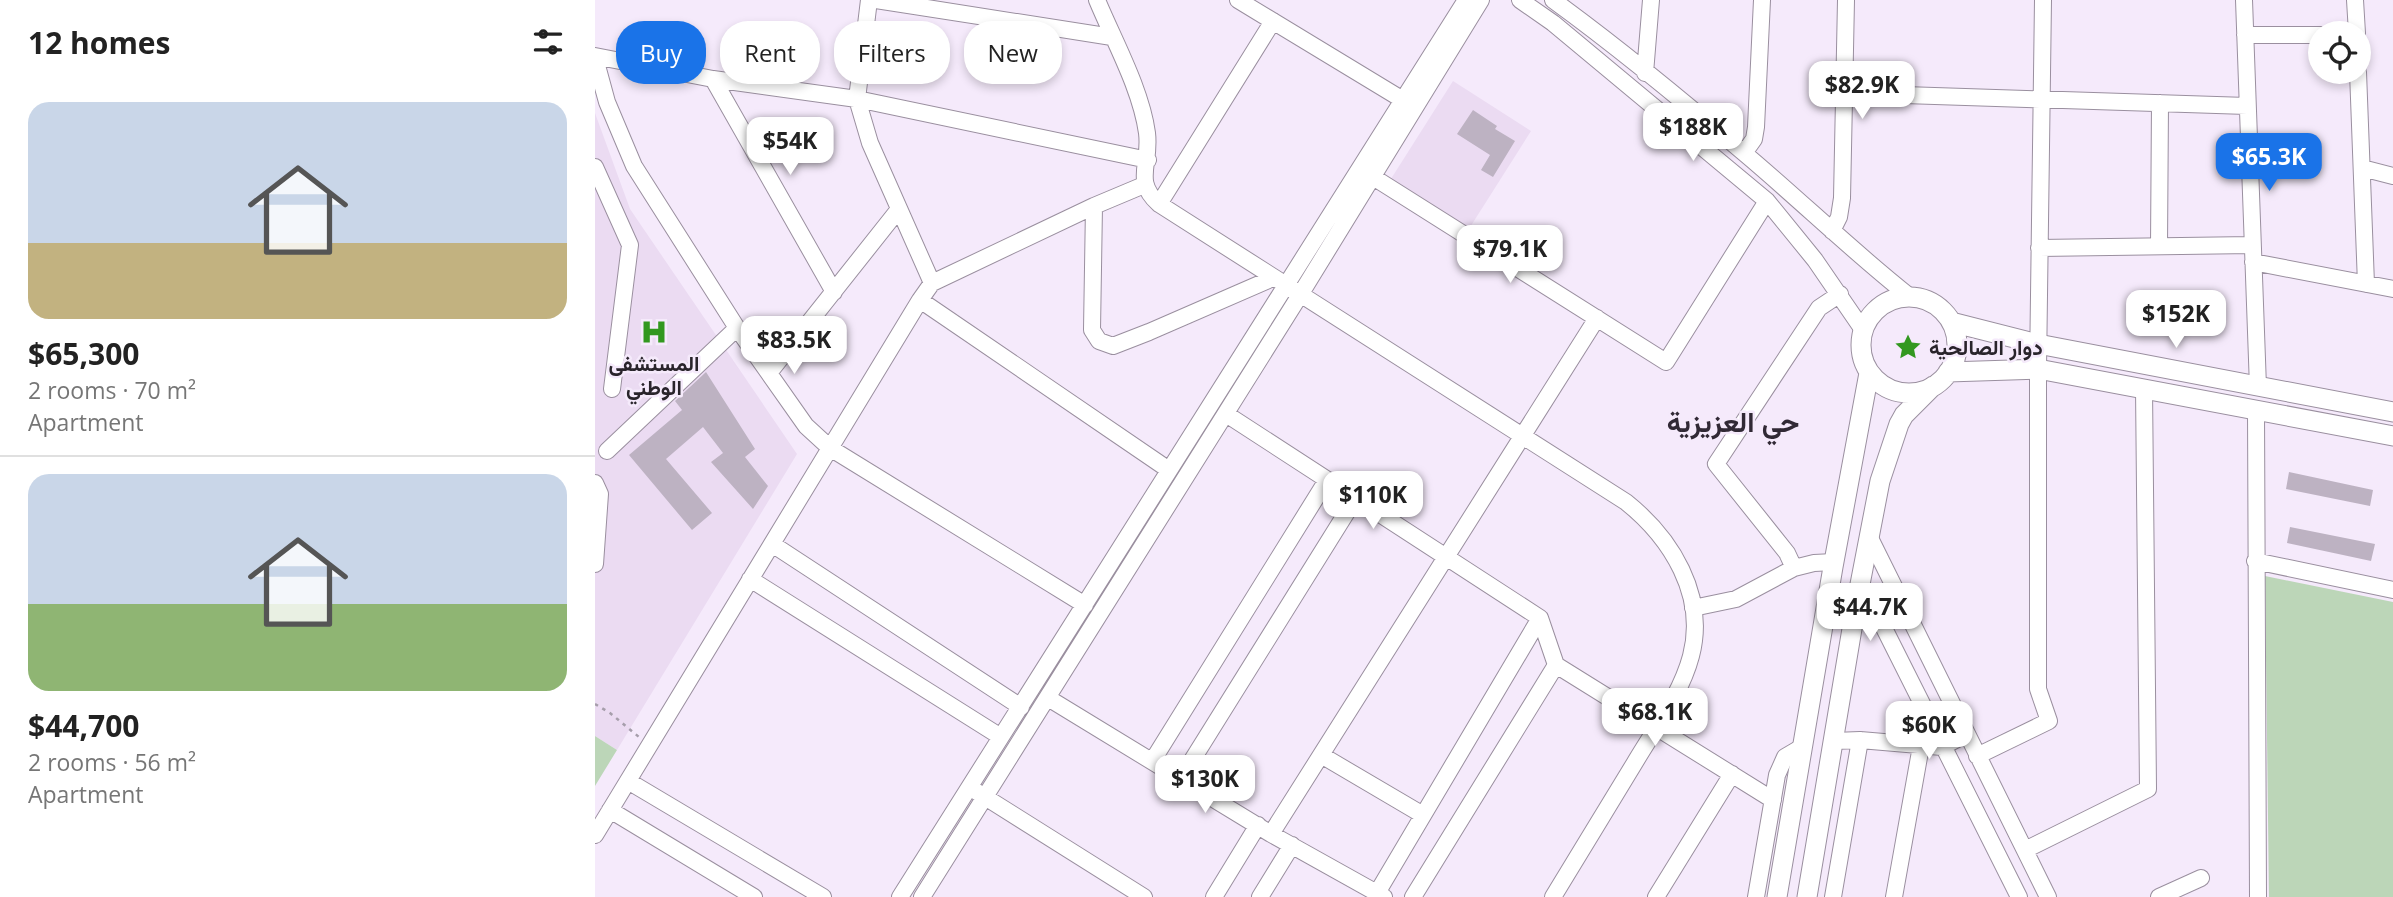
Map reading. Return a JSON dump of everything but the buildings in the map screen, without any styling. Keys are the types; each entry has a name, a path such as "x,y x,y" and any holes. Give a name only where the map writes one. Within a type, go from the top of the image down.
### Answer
{"main road":[{"path":"1807,897 1880,481 1892,439 1905,415 1948,372 1957,347 1951,322 1933,303 1909,296 1880,306 1863,330 1861,352 1870,373 1884,386 1903,393 1924,391 1933,386"},
{"path":"1951,322 2038,344 2393,412"},
{"path":"1948,372 2038,369 2393,436"},
{"path":"1777,897 1834,562 1870,373"}],"street":[{"path":"869,0 857,99 870,143 932,283"},
{"path":"876,0 1112,37"},
{"path":"1097,0 1139,101 1147,136 1148,160 1144,185 1149,196 1279,282 1626,502 1657,530 1686,577 1693,608 1694,641 1685,675 1553,897"},
{"path":"1238,0 1403,100"},
{"path":"900,897 1169,470 1279,282 1403,100 1466,0"},
{"path":"922,897 1482,0"},
{"path":"1520,0 1553,23 1767,201 1840,295 1863,330"},
{"path":"1553,0 1615,46 1744,153 1909,296"},
{"path":"1645,73 1651,0"},
{"path":"1744,153 1754,139 1756,127 1762,0"},
{"path":"1832,231 1839,217 1842,198 1846,0"},
{"path":"1977,756 2049,721 2038,689 2038,344 2043,0"},
{"path":"2243,0 2257,387"},
{"path":"2355,0 2356,21"},
{"path":"1159,204 1273,21"},
{"path":"2245,35 2308,35"},
{"path":"1085,605 830,448 806,426 737,328 634,166 607,102 595,57 713,79 857,99 1148,160"},
{"path":"713,79 834,292"},
{"path":"2358,84 2366,284"},
{"path":"1843,93 2247,106"},
{"path":"2159,246 2160,103"},
{"path":"595,167 630,245 612,389"},
{"path":"2362,168 2393,176"},
{"path":"1373,177 1665,362 1767,201"},
{"path":"595,835 932,283 1144,185"},
{"path":"1094,206 1092,330 1103,344 1113,346 1279,282"},
{"path":"769,373 899,209"},
{"path":"2039,248 2252,245"},
{"path":"2253,262 2393,289"},
{"path":"1794,568 1787,553 1716,464 1819,308 1840,295"},
{"path":"920,299 1169,470"},
{"path":"1214,897 1321,755 1597,318"},
{"path":"607,451 737,328"},
{"path":"2025,850 2148,789 2144,388"},
{"path":"2256,410 2258,897"},
{"path":"1226,414 1540,618 1556,665 1773,800"},
{"path":"1153,760 1327,480"},
{"path":"595,483 600,494 595,564"},
{"path":"1181,778 1356,499"},
{"path":"1869,536 2048,897"},
{"path":"772,544 1021,707"},
{"path":"2255,561 2393,590"},
{"path":"1693,608 1736,599 1794,568 1834,562"},
{"path":"750,579 1001,737"},
{"path":"1856,606 1878,616 2019,897"},
{"path":"1048,698 1380,895 1423,815 1540,618"},
{"path":"1413,897 1556,665"},
{"path":"1834,741 1860,740 1942,747 1967,734"},
{"path":"1833,897 1860,740"},
{"path":"1756,897 1780,764 1785,757 1803,747"},
{"path":"1893,897 1921,747"},
{"path":"1321,755 1423,815"},
{"path":"1656,897 1732,775"},
{"path":"628,781 823,897"},
{"path":"969,787 1144,897"},
{"path":"610,810 754,897"},
{"path":"1259,897 1292,845"},
{"path":"2159,897 2201,878"}],"path":[{"path":"595,704 610,713 649,746"}],"shaded area":[{"path":"1453,81 1531,131 1467,232 1389,182"},
{"name":"المستشفى الوطني","path":"595,113 630,209 797,454 617,750 595,736"}],"green space":[{"path":"2265,576 2393,602 2393,897 2269,897"},
{"path":"595,736 617,750 595,786"}],"place":[{"name":"المستشفى الوطني","path":"654,332"},
{"name":"دوار الصالحية","path":"1908,347"}],"district":[{"name":"حي العزيزية","path":"1733,421"}]}
